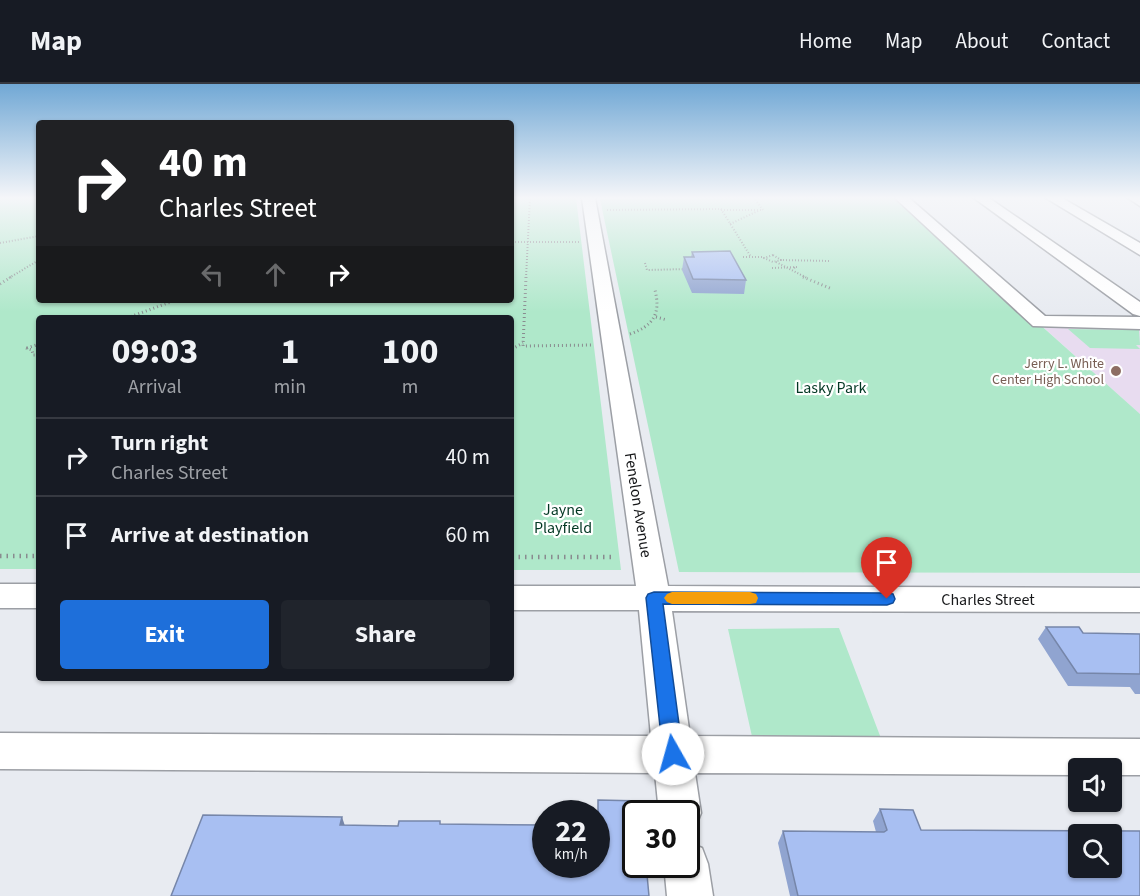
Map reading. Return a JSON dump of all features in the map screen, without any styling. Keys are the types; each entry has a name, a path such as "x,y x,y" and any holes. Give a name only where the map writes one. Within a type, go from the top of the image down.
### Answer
{"street":[{"name":"Fenelon Avenue","path":"595,236 619,340 678,800"},
{"path":"943,236 1040,322 1140,323"},
{"path":"1034,236 1140,310"},
{"path":"1116,236 1140,250"},
{"path":"0,596 36,596"},
{"name":"Charles Street","path":"514,598 1140,600"},
{"path":"0,751 1140,757"},
{"path":"688,878 690,896"}],"path":[{"path":"528,236 523,346 619,340 643,329 656,317 658,307 654,290"},
{"path":"738,236 751,257"},
{"path":"0,243 36,237"},
{"path":"514,242 595,242"},
{"path":"768,252 771,255"},
{"path":"743,257 778,256 784,253"},
{"path":"778,256 780,260"},
{"path":"764,257 832,289"},
{"path":"776,262 780,260 830,261"},
{"path":"0,284 36,262"},
{"path":"645,263 647,270 690,269 687,263"},
{"path":"772,268 797,267 794,268"},
{"path":"672,270 675,277"},
{"path":"135,315 168,303"},
{"path":"656,317 667,320"},
{"path":"514,349 523,343"},
{"path":"36,345 26,348 32,350 33,355 36,355"},
{"path":"0,556 36,556"},
{"path":"514,557 612,558"}],"shaded area":[{"name":"Jerry L. White Center High School","path":"1043,327 1140,327 1140,414"}],"green space":[{"name":"Jayne Playfield","path":"0,236 36,236 36,303 514,303 514,236 581,236 621,570 514,570 514,315 36,315 36,569 0,569"},
{"name":"Lasky Park","path":"608,236 940,236 1140,414 1140,573 679,572"},
{"path":"1068,329 1139,330 1140,345 1136,345 1140,349 1090,348"},
{"path":"839,628 882,741 753,741 728,629"}],"building":[{"path":"730,251 746,280 693,279 684,257 694,257 692,252"},
{"path":"1046,627 1079,627 1083,633 1140,634 1140,674 1077,673"},
{"path":"610,800 622,801 622,878 647,878 649,896 171,896 203,815 342,817 340,825 398,826 399,821 440,821 440,824 532,825 532,878 610,878"},
{"path":"880,809 913,810 921,830 1068,831 1068,878 1122,878 1122,831 1140,831 1140,896 798,896 783,831 884,832 887,830"}],"slow traffic":[{"path":"672,598 750,598"}],"place":[{"name":"Jerry L. White Center High School","path":"1116,371"}],"route":[{"path":"673,754 654,598 887,599"}]}
